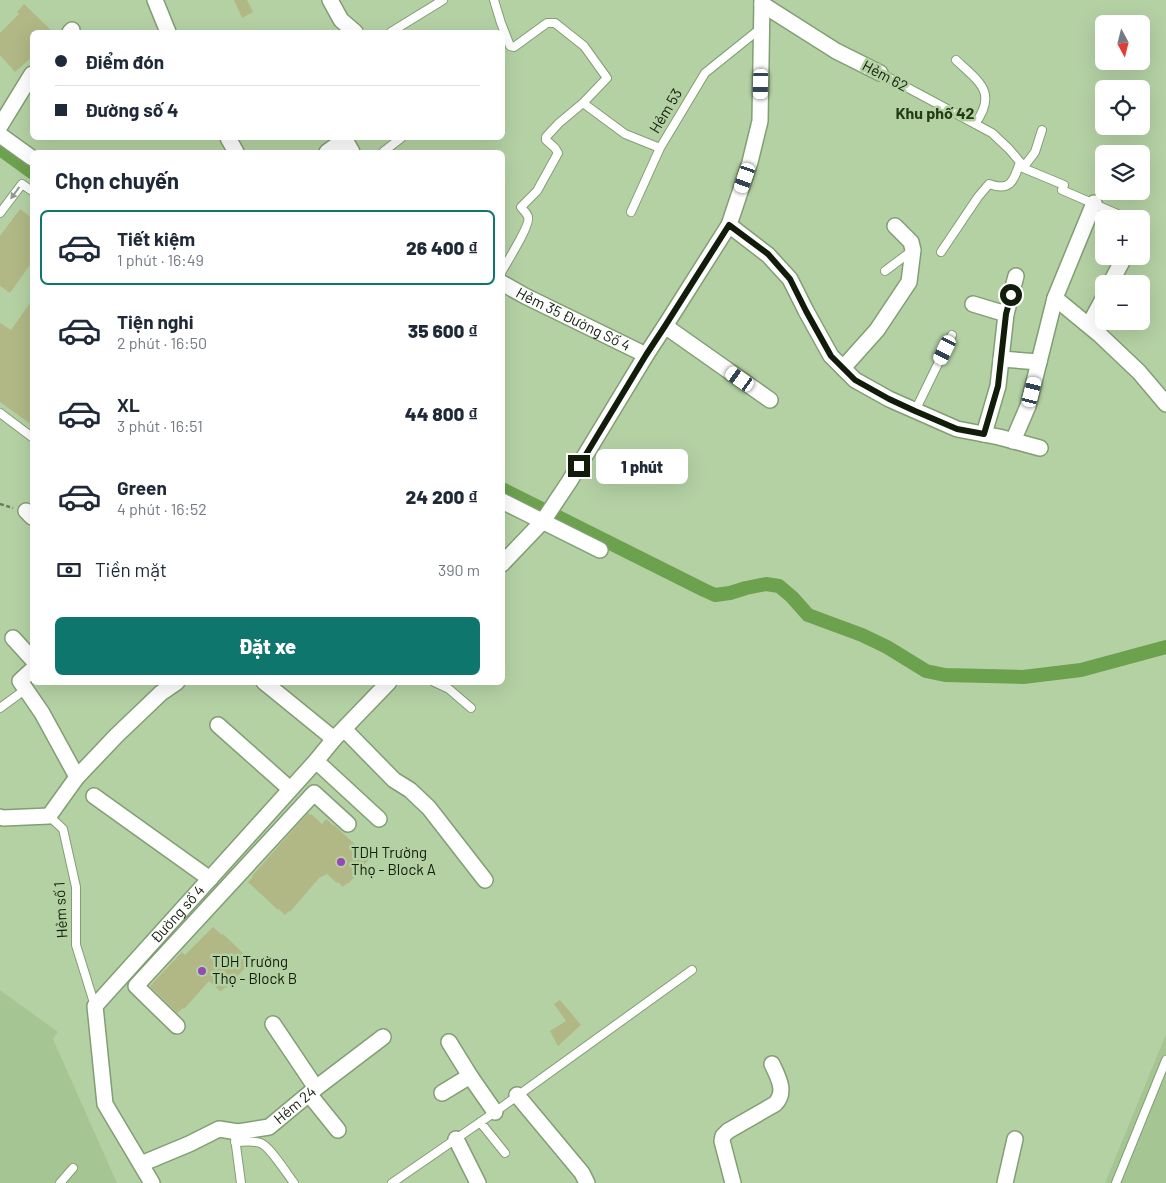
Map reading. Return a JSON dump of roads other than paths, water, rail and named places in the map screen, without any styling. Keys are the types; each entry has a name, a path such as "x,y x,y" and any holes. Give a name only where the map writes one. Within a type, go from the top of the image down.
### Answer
{"street":[{"path":"155,0 167,30"},
{"path":"330,0 341,20 353,30"},
{"path":"505,561 543,521 570,482 646,355 729,225 750,162 760,121 762,2"},
{"name":"Hẻm 62","path":"762,2 836,50 880,73"},
{"path":"0,126 30,77"},
{"path":"0,134 30,156"},
{"path":"329,150 341,140"},
{"path":"1013,441 1028,406 1055,298 1094,203"},
{"path":"729,225 768,254 790,279 831,356 855,380 889,399 957,429 1040,448"},
{"path":"843,368 877,330 909,282 913,250 911,242 895,226"},
{"path":"984,434 998,386 1006,314 1016,276"},
{"name":"Hẻm 35 Đường Số 4","path":"505,285 646,355"},
{"path":"1055,298 1089,325 1139,372 1166,404"},
{"path":"973,304 1006,314"},
{"path":"1089,325 1095,314"},
{"path":"665,326 770,400"},
{"path":"1001,359 1040,362"},
{"path":"505,502 600,550"},
{"path":"14,638 30,657"},
{"path":"30,672 20,681 42,713 77,778"},
{"path":"0,817 49,816 77,778 124,728 161,693 173,685"},
{"path":"268,685 339,734 394,780 410,790 429,808 485,880"},
{"name":"Đường số 4","path":"95,1006 316,762 339,734 386,685"},
{"path":"218,724 290,789"},
{"path":"316,762 379,819"},
{"path":"177,1026 136,986 314,793 348,824"},
{"path":"94,796 210,879"},
{"path":"152,943 167,952"},
{"path":"95,1006 105,1104 152,1183"},
{"path":"273,1024 338,1130"},
{"name":"Hẻm 24","path":"141,1164 219,1129 234,1136 238,1132 269,1127 383,1037"},
{"path":"449,1042 495,1112"},
{"path":"733,1183 722,1138 728,1132 779,1100 781,1083 772,1064"},
{"path":"442,1093 470,1076"},
{"path":"517,1095 582,1173 587,1183"},
{"path":"456,1139 478,1183"},
{"path":"1005,1183 1016,1139"}],"lane":[{"path":"394,30 443,0"},
{"path":"494,0 503,30"},
{"path":"505,34 510,46 514,47 547,23 555,23 584,46 607,78 546,137 546,140 558,153 537,190 521,207 528,215 529,220 505,266"},
{"name":"Hẻm 53","path":"583,103 625,134 660,148 706,73 761,28"},
{"path":"956,60 982,84 986,95 983,113 975,124"},
{"name":"Hẻm 62","path":"880,73 992,133 1009,149 1021,165 1064,185 1062,190 1109,210"},
{"path":"941,252 989,184 1001,187 1010,183 1021,165 1035,152 1042,130"},
{"path":"386,150 398,140"},
{"path":"631,212 660,148"},
{"path":"0,213 22,184 30,190"},
{"path":"885,271 913,250"},
{"path":"915,411 952,335"},
{"path":"0,413 30,436"},
{"path":"440,685 449,689 470,708"},
{"path":"0,708 26,689"},
{"name":"Hẻm số 1","path":"49,816 62,829 76,887 76,945 95,1006"},
{"path":"392,1183 495,1112 692,970"},
{"path":"1116,1183 1166,1060"},
{"path":"480,1122 505,1153"},
{"path":"241,1183 234,1136 262,1143 268,1148 294,1183"},
{"path":"60,1183 73,1168"}],"waterway":[{"path":"0,149 30,171"},
{"path":"505,490 715,595 766,584 779,586 808,615 862,635 887,647 926,671 945,675 1023,677 1081,670 1166,647"}],"place":[{"name":"TDH Trường Thọ - Block A","path":"341,862"},
{"name":"TDH Trường Thọ - Block B","path":"202,971"}],"district":[{"name":"Khu phố 42","path":"935,113"}]}
